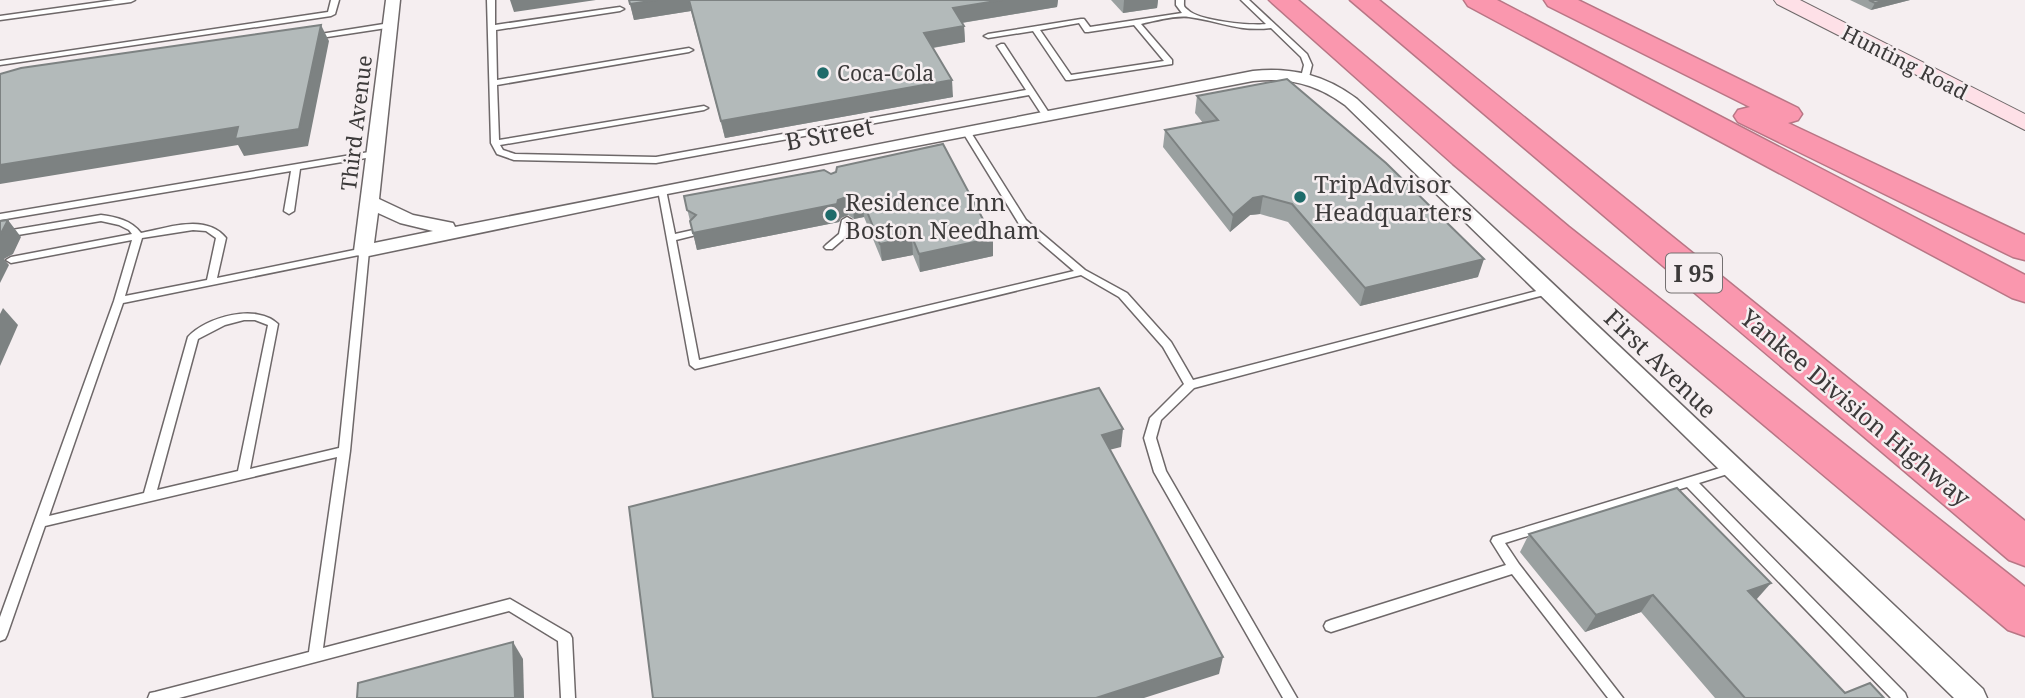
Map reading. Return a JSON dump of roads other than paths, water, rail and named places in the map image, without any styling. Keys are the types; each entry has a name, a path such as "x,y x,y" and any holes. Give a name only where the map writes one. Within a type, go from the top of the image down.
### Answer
{"highway":[{"path":"1319,0 1608,230 1730,333 1903,447"},
{"name":"Yankee Division Highway","path":"1363,0 2025,547"},
{"path":"1477,0 2025,290"},
{"path":"1508,0 2025,248"},
{"path":"1556,0 2025,229"},
{"path":"1277,13 1419,121 1854,472 2025,615"}],"main road":[{"name":"Hunting Road","path":"1784,0 2025,123"}],"street":[{"name":"Third Avenue","path":"364,251 393,0"},
{"name":"B Street","path":"364,251 662,190 823,164 966,131 1253,76 1274,74 1305,77"},
{"name":"First Avenue","path":"1305,77 1328,85 1351,102 1973,698"},
{"path":"370,201 391,214 418,225 466,229"}],"lane":[{"path":"0,18 131,0"},
{"path":"0,63 331,15 335,0"},
{"path":"491,0 495,143 500,152 524,158 656,160 1031,92"},
{"path":"1180,0 1180,5 1187,14"},
{"path":"1245,0 1277,13 1307,61 1305,77"},
{"path":"491,28 620,9"},
{"path":"988,36 1081,21 1088,30 1187,14 1243,27 1277,13"},
{"path":"1035,29 1069,78 1169,62 1136,23"},
{"path":"307,38 390,25"},
{"path":"1001,46 1046,116"},
{"path":"493,83 690,50"},
{"path":"495,143 704,108"},
{"path":"966,131 1022,222 1082,272 1123,295 1167,345 1190,385"},
{"path":"0,217 375,154"},
{"path":"289,211 296,167"},
{"path":"662,190 695,365 1082,272"},
{"path":"0,235 101,218 116,220 133,228 138,236 119,301 0,635"},
{"path":"830,247 843,235 847,220"},
{"path":"11,260 194,228 218,234 221,244 211,282"},
{"path":"671,237 693,233"},
{"path":"119,301 364,251 344,451 315,656"},
{"path":"1290,698 1160,472 1150,438 1156,418 1190,385 1548,291"},
{"path":"149,497 194,337 215,323 258,316 273,324 243,475"},
{"path":"42,522 344,451"},
{"path":"1616,698 1497,541 1733,468"},
{"path":"1690,482 1900,698"},
{"path":"1331,626 1515,568"},
{"path":"155,698 510,605 565,638 568,698"}],"place":[{"name":"Coca-Cola","path":"823,73"},
{"name":"TripAdvisor Headquarters","path":"1300,197"},
{"name":"Residence Inn Boston Needham","path":"831,215"}]}
